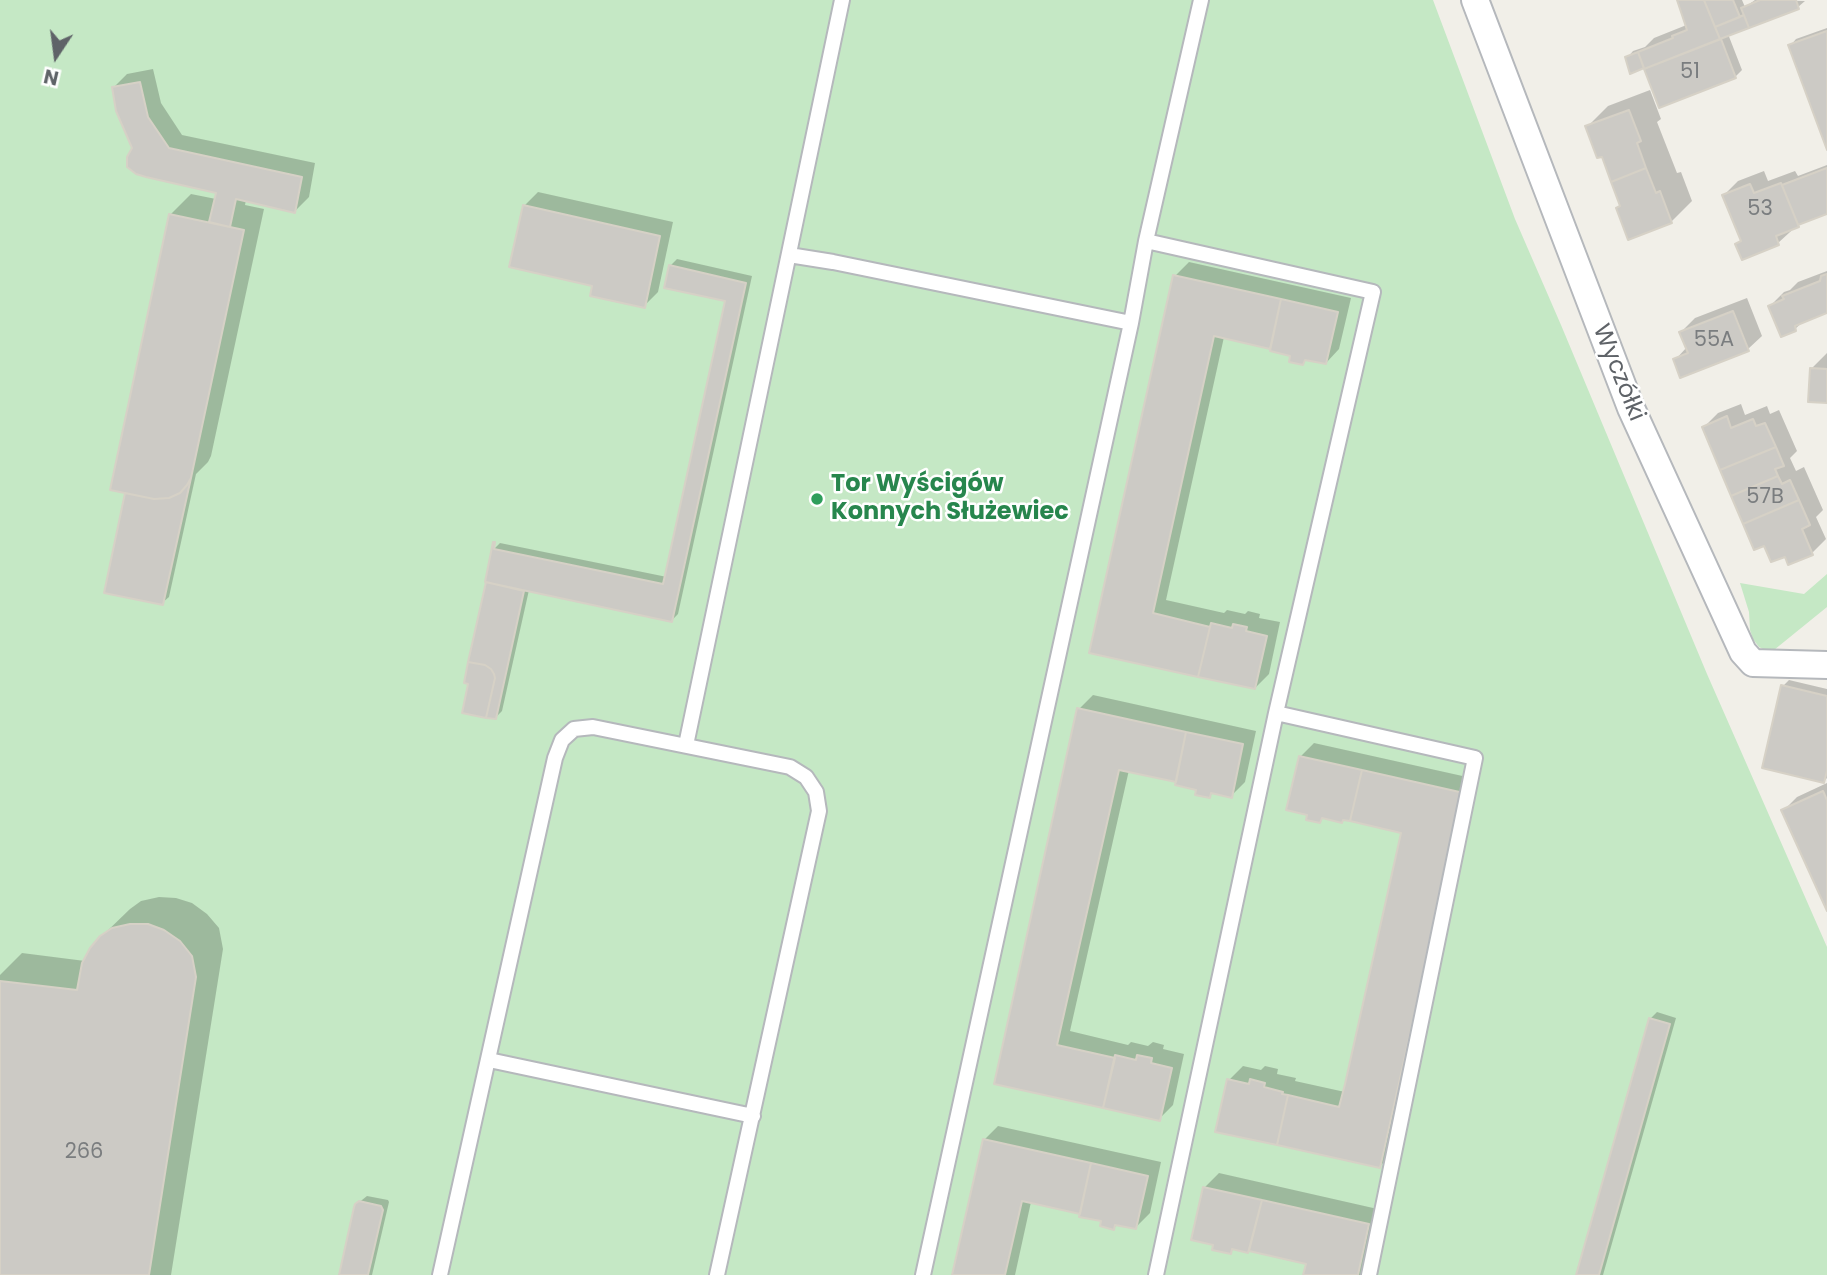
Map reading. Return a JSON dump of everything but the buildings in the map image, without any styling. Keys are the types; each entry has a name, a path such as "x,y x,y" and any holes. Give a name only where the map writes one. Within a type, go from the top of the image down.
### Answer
{"street":[{"name":"Wyczółki","path":"1475,0 1631,408 1743,652 1753,663 1825,662"}],"lane":[{"path":"686,745 842,0"},
{"path":"923,1275 1131,323 1146,242 1201,0"},
{"path":"1146,242 1373,292 1276,713 1156,1275"},
{"path":"789,255 1131,323"},
{"path":"1276,713 1475,758 1369,1275"},
{"path":"440,1275 552,771 562,740 574,729 593,727 790,767 806,777 816,792 819,811 718,1275"},
{"path":"489,1060 753,1115"}],"green space":[{"name":"Tor Wyścigów Konnych Służewiec","path":"0,0 1433,0 1515,219 1707,674 1827,947 1827,1275 0,1275"},
{"path":"1827,574 1827,607 1774,650 1767,651 1759,647 1750,630 1749,612 1740,583 1804,594"}],"place":[{"name":"Tor Wyścigów Konnych Służewiec","path":"817,499"}]}
